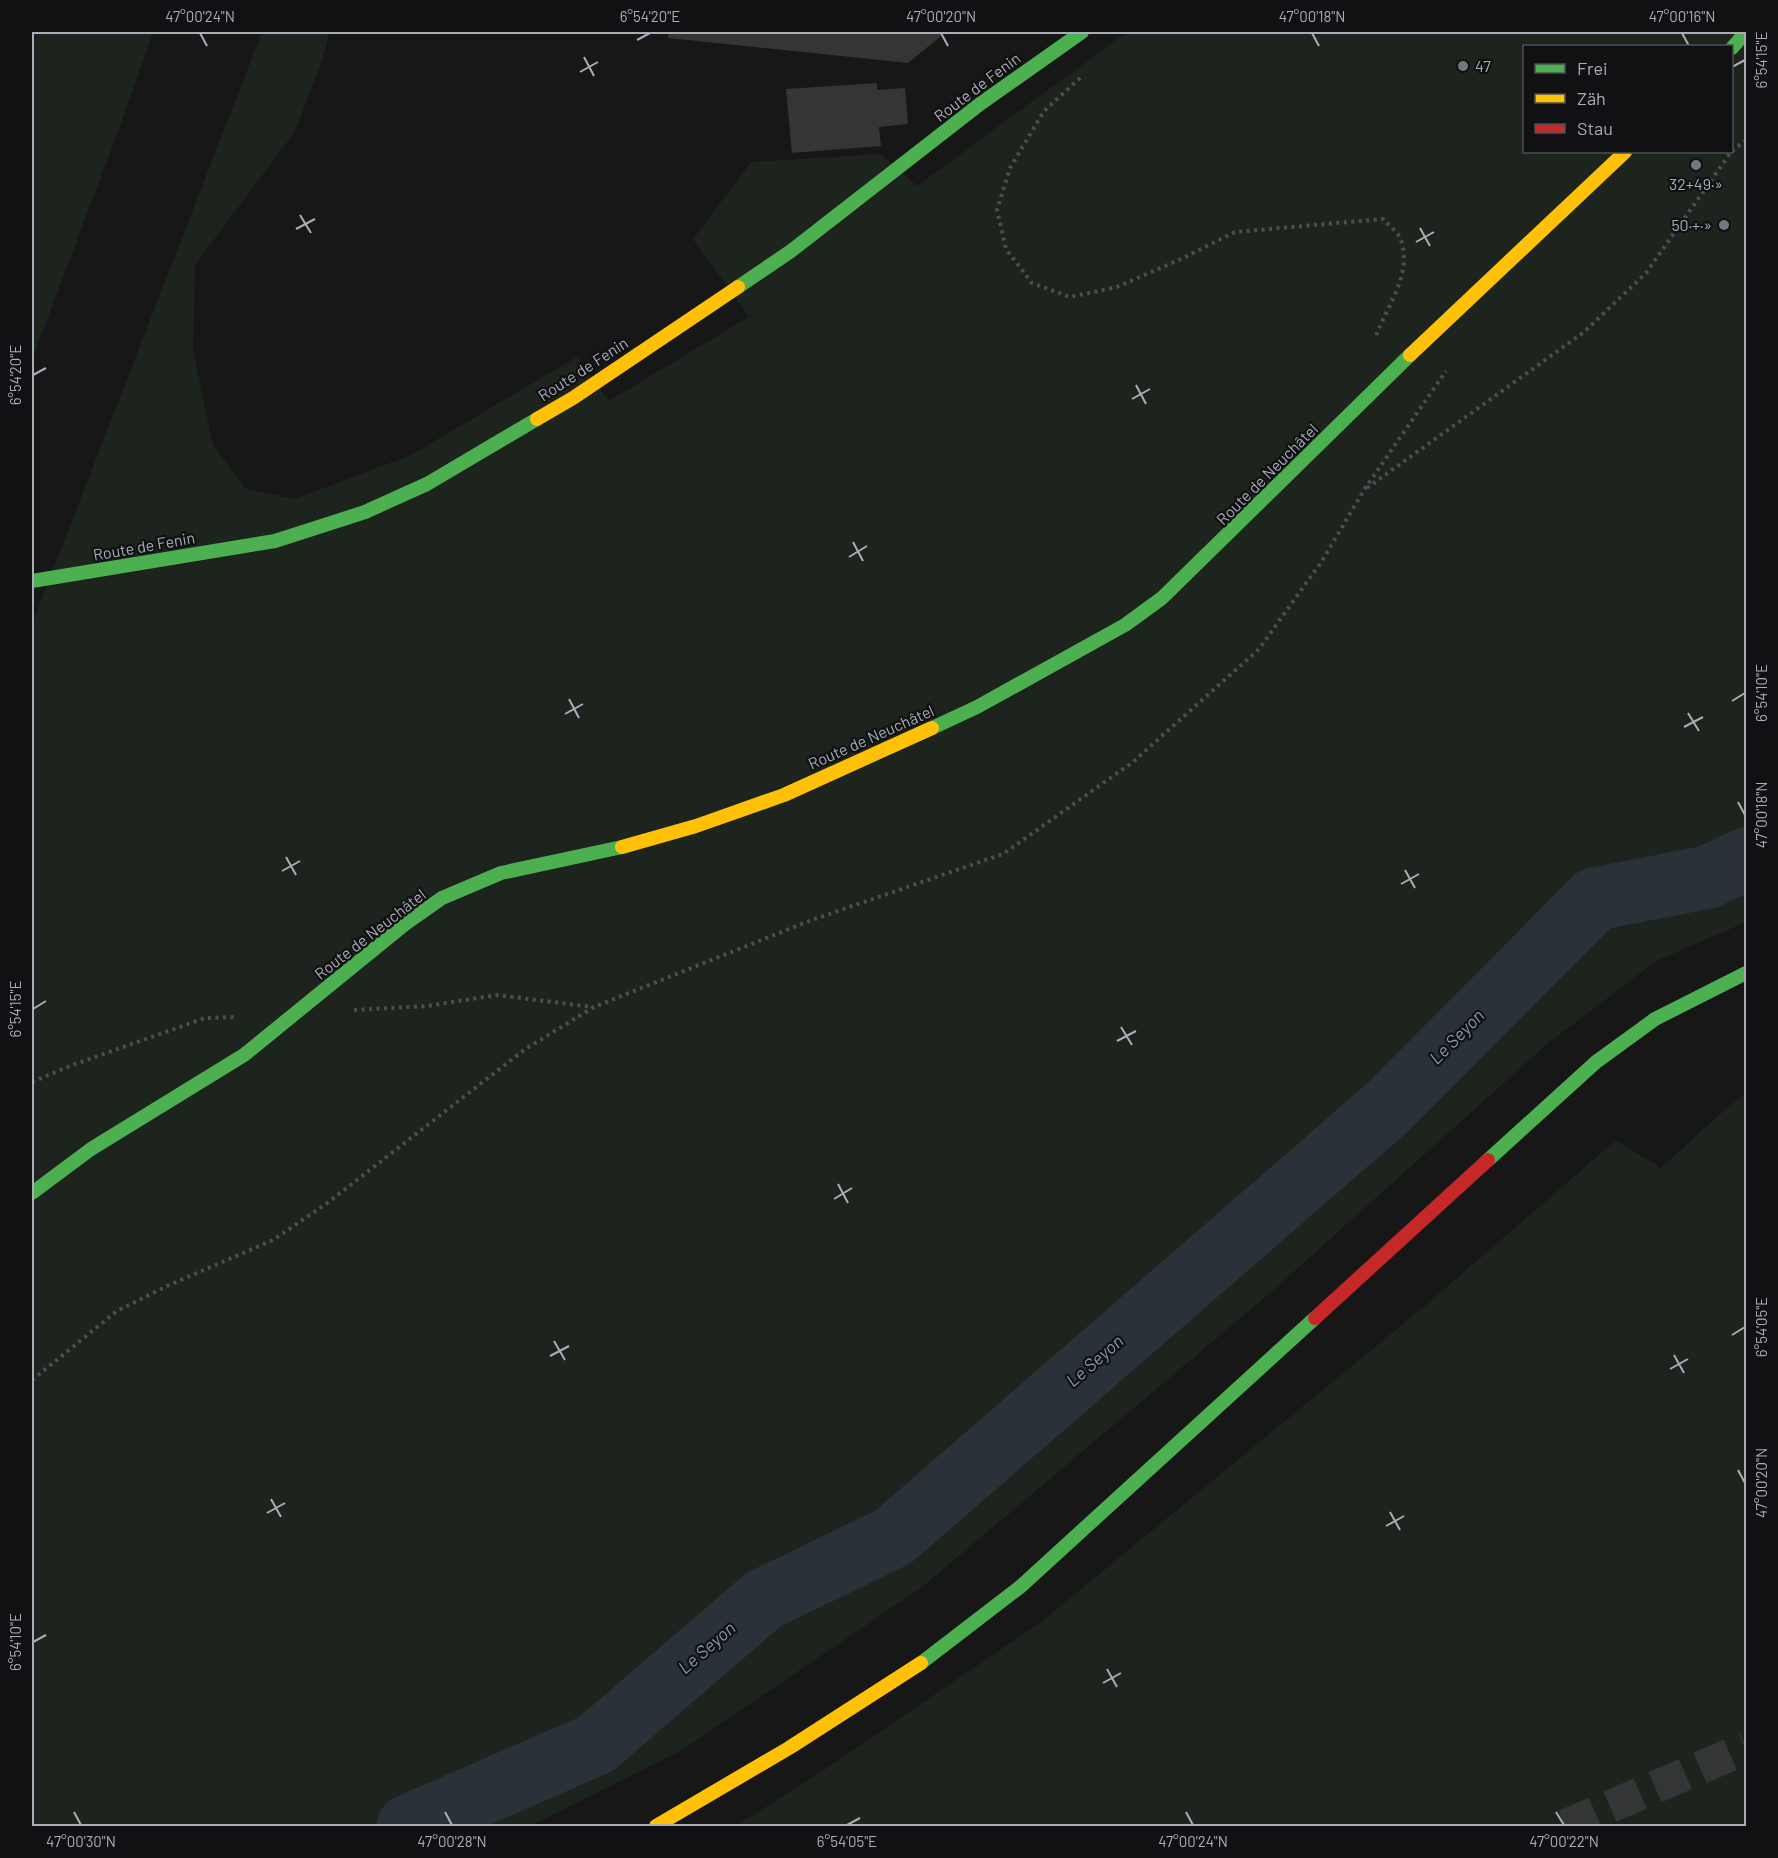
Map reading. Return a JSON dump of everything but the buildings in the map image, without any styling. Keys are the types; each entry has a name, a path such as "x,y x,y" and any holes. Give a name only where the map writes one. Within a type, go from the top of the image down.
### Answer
{"main road":[{"name":"Route de Fenin","path":"32,581 275,541 365,512 427,484 573,398 791,251 980,104 1082,32"},
{"path":"1733,46 1746,32"},
{"name":"Route de Neuchâtel","path":"32,1193 91,1149 244,1055 405,924 442,898 501,873 610,850 696,826 784,795 977,707 1125,625 1162,598 1415,350 1624,153"},
{"path":"656,1827 907,1674 1020,1587 1596,1062 1655,1019 1746,973"}],"path":[{"path":"1085,70 1079,80 1044,111 1010,168 997,210 1006,249 1032,283 1070,297 1118,287 1181,260 1235,232 1383,219 1401,239 1403,262 1398,289 1372,347"},
{"path":"1733,150 1746,140"},
{"path":"32,1380 117,1311 167,1286 273,1240 326,1204 524,1050 594,1007 809,921 1003,854 1132,762 1259,649 1322,561 1364,490 1584,332 1646,273 1730,153"}],"shaded area":[{"path":"32,32 153,32 32,360"},
{"path":"262,32 330,32 320,67 294,133 195,265 193,351 213,445 246,489 295,499 411,455 577,357 609,401 749,317 693,239 751,162 881,154 917,186 1127,32 1746,32 1746,922 1658,960 1547,1044 1270,1293 922,1587 682,1750 530,1826 32,1826 32,624"},
{"path":"1746,1094 1746,1826 736,1826 827,1768 1041,1622 1426,1305 1616,1140 1661,1168 1729,1106"}],"waterway":[{"name":"Le Seyon","path":"408,1826 596,1744 763,1600 893,1537 1387,1108 1595,899 1708,877 1746,859"}],"tunnel":[{"path":"1565,1826 1746,1748"}],"traffic: fast":[{"path":"738,287 791,251 980,104 1082,32"},
{"path":"1733,47 1746,32"},
{"path":"932,728 977,707 1125,625 1162,598 1410,355"},
{"path":"32,581 275,541 365,512 427,484 537,419"},
{"path":"32,1193 91,1149 244,1055 405,924 442,898 501,873 622,847"},
{"path":"1488,1160 1596,1062 1655,1019 1746,973"},
{"path":"921,1663 1020,1587 1315,1318"}],"traffic: slow":[{"path":"1410,355 1624,153"},
{"path":"537,419 573,398 738,287"},
{"path":"622,847 696,826 784,795 932,728"},
{"path":"656,1826 789,1748 921,1663"}],"traffic: jam":[{"path":"1315,1318 1488,1160"}],"place":[{"name":"47","path":"1463,66"},
{"name":"32+49·»","path":"1696,165"},
{"name":"50·+·»","path":"1724,225"}]}
